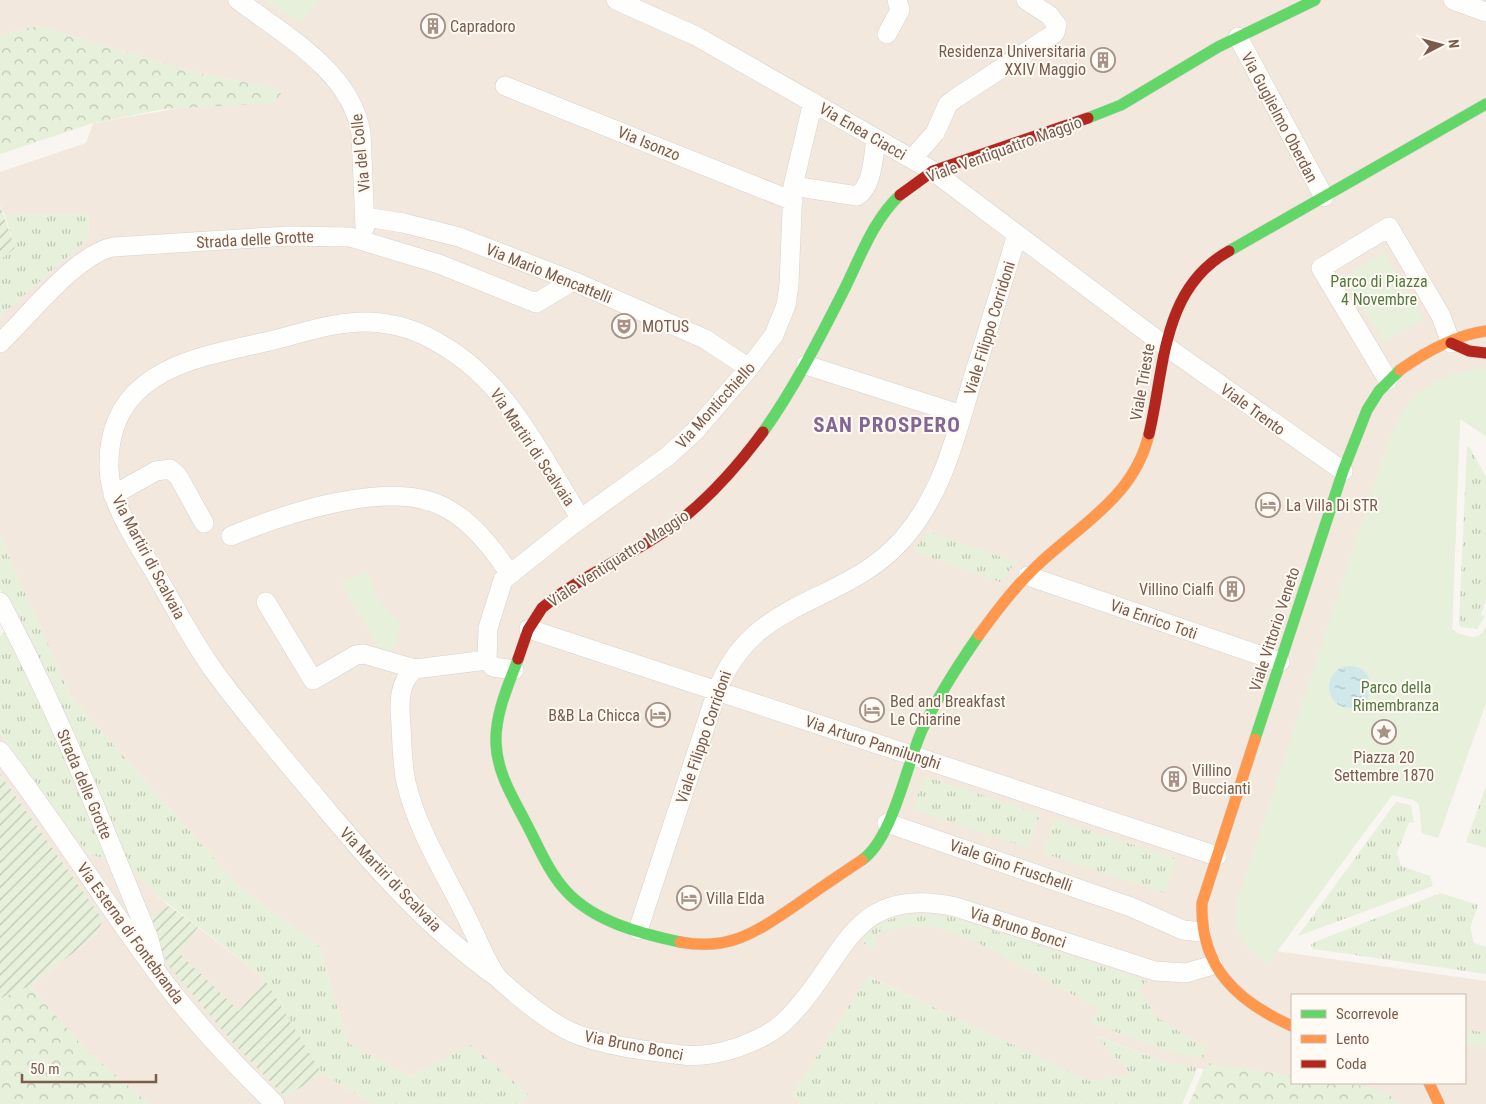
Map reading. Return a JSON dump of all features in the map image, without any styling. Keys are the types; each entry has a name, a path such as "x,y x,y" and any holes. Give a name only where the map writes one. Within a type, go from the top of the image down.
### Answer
{"street":[{"name":"Via del Colle","path":"238,0 304,50 348,94 358,119 366,217 364,239"},
{"name":"Via Enea Ciacci","path":"616,0 696,36 933,171 1164,346"},
{"path":"887,34 900,10 897,0"},
{"path":"912,159 935,133 948,104 1055,33 1057,25 1054,20 1026,0"},
{"name":"Viale Ventiquattro Maggio","path":"887,823 882,838 870,854 768,924 740,939 717,945 695,945 638,930 592,911 570,895 554,874 505,784 498,759 497,733 514,670 535,616 543,606 661,534 715,490 748,454 785,401 806,365 881,218 904,192 933,171 1086,119 1121,105 1238,37 1315,0"},
{"path":"1453,0 1486,12"},
{"name":"Via Guglielmo Oberdan","path":"1238,37 1324,197"},
{"name":"Via Isonzo","path":"505,86 793,194 857,196 863,192 870,177 876,140"},
{"name":"Via Monticchiello","path":"487,660 488,628 493,605 503,580 581,519 675,450 713,412 750,368 774,335 786,305 789,284 793,194 813,102"},
{"name":"Viale Trieste","path":"911,755 961,661 1028,576 1106,508 1136,469 1148,439 1164,346 1179,303 1200,271 1225,252 1486,104"},
{"name":"Via Mario Mencattelli","path":"366,217 403,223 459,238 573,281 705,340 737,358 750,368"},
{"path":"1388,380 1321,268 1389,227 1442,316 1451,343 1469,351 1486,353"},
{"name":"Viale Filippo Corridoni","path":"638,930 717,691 723,675 734,657 747,640 765,624 856,577 888,554 904,538 927,506 940,482 1017,234"},
{"name":"Strada delle Grotte","path":"0,344 78,265 95,252 104,249 288,236 335,236 364,239 439,264 536,303 573,281"},
{"name":"Via Martiri di Scalvaia","path":"498,978 455,944 399,891 334,818 212,669 140,548 113,495 109,457 116,422 130,398 151,379 177,365 198,358 339,324 365,322 387,324 424,336 456,353 481,374 510,406 581,519"},
{"name":"Viale Vittorio Veneto","path":"1291,1026 1270,1016 1245,999 1227,984 1213,965 1201,932 1202,903 1342,471 1363,419 1374,399 1388,380 1415,357 1451,343 1470,333 1486,331"},
{"path":"1451,343 1486,342"},
{"name":"Viale Trento","path":"1164,346 1342,471"},
{"path":"806,365 962,415"},
{"path":"113,495 156,471 170,470 178,476 204,523"},
{"path":"231,536 274,518 355,499 424,498 441,505 466,521 492,549 510,573"},
{"name":"Via Enrico Toti","path":"1028,576 1280,662"},
{"name":"Strada delle Grotte","path":"0,602 40,679 78,764 149,939 156,972"},
{"path":"266,602 313,680 356,655 364,654 415,669 487,660 493,667 514,670"},
{"name":"Via Arturo Pannilunghi","path":"529,629 1217,856"},
{"name":"Via Bruno Bonci","path":"415,669 408,674 401,694 403,763 406,782 426,835 498,978 547,1017 579,1035 644,1050 699,1056 735,1048 757,1040 780,1026 798,1008 856,928 867,918 890,908 923,902 956,907 1154,971 1186,972 1213,965"},
{"name":"Via Esterna di Fontebranda","path":"0,751 61,834 156,972 226,1053 275,1104"},
{"path":"887,823 911,755"},
{"name":"Viale Gino Fruschelli","path":"887,823 1131,907 1183,930 1201,932"},
{"path":"1429,1084 1439,1104"}],"shaded area":[{"path":"0,0 1486,0 1486,436 1460,419 1452,629 1457,633 1474,638 1482,635 1486,627 1486,703 1438,838 1422,833 1419,804 1414,800 1392,795 1276,951 1486,981 1486,1104 1189,1104 1204,1069 1164,1062 1097,1036 1133,1076 1089,1082 869,976 792,1095 800,1104 522,1104 528,1094 471,1046 410,1076 348,1043 319,946 239,887 71,697 0,536 0,316 88,239 89,214 5,215 0,205 0,172 86,143 93,123 284,90 198,73 37,26 0,35"},
{"path":"0,733 88,854 124,861 169,906 261,975 322,1074 374,1104 150,1104 86,1050 30,986 95,936 103,920 0,774"}],"green space":[{"path":"264,0 319,0 301,23"},
{"path":"37,26 198,73 284,90 273,103 164,109 93,123 0,154 0,35"},
{"path":"0,205 15,248 0,260"},
{"path":"89,214 88,239 0,316 0,260 15,248 5,215"},
{"name":"Parco di Piazza 4 Novembre","path":"1384,253 1424,319 1384,342 1343,277"},
{"name":"Parco della Rimembranza","path":"1477,369 1486,369 1486,436 1460,419 1452,629 1466,637 1475,637 1483,632 1486,627 1486,703 1438,838 1422,833 1419,804 1414,800 1392,795 1268,964 1251,951 1240,937 1236,920 1238,898 1390,437 1405,409 1423,390 1447,377"},
{"path":"1467,446 1470,448 1486,477 1486,600 1481,615 1485,616 1477,629 1461,627 1459,624"},
{"path":"929,532 1016,562 1000,582 912,551"},
{"path":"0,536 71,697 239,887 319,946 348,1043 410,1076 471,1045 528,1094 522,1104 374,1104 322,1074 261,975 153,892 124,861 41,670 0,589"},
{"path":"369,573 375,595 400,624 397,644 388,652 379,647 340,582"},
{"path":"10,628 108,859 88,854 0,733 0,636"},
{"path":"0,774 103,920 95,936 30,986 0,998"},
{"path":"924,776 1040,814 1029,848 913,809"},
{"path":"1486,786 1486,848 1466,842"},
{"path":"1396,802 1411,805 1414,823 1409,822 1397,853 1401,866 1430,876 1433,886 1298,936"},
{"path":"1054,819 1176,859 1165,893 1043,853"},
{"path":"1441,893 1478,905 1470,928 1474,943 1486,947 1486,974 1314,949 1311,946 1312,943"},
{"path":"169,906 198,927 179,953 239,1011 265,980 322,1074 285,1097 234,1044 169,966 146,919"},
{"path":"921,914 952,917 1147,981 1139,989 1156,1017 1206,1048 1203,1058 1177,1054 1089,1022 1099,1009 978,943 954,933 929,926 913,926 878,932 874,950 862,942 870,929 886,920"},
{"path":"868,976 1089,1081 1132,1075 1096,1036 1164,1062 1198,1067 1182,1104 800,1104 792,1095"},
{"path":"30,986 86,1050 150,1104 0,1104 0,998"},
{"path":"1466,1029 1486,1033 1486,1047 1466,1044"},
{"path":"1207,1063 1291,1076 1291,1084 1350,1084 1365,1086 1391,1096 1400,1104 1189,1104"}],"water":[{"path":"1354,666 1362,669 1368,675 1371,687 1368,699 1362,705 1346,708 1338,705 1332,699 1329,683 1332,675 1338,669"}],"traffic: fast":[{"path":"1088,118 1121,105 1218,47 1315,0"},
{"path":"1229,251 1486,104"},
{"path":"763,432 786,398 806,362 875,228 890,205 900,195"},
{"path":"1255,739 1343,471 1367,410 1379,391 1400,370"},
{"path":"862,860 873,850 890,819 928,717 979,635"},
{"path":"518,659 500,711 496,732 497,754 506,784 549,867 567,892 591,911 635,931 680,942"}],"traffic: slow":[{"path":"1400,370 1419,357 1463,336 1486,331"},
{"path":"979,635 1008,597 1032,570 1106,506 1120,491 1142,455 1149,434"},
{"path":"1255,739 1202,903 1203,926 1207,946 1225,979 1238,993 1254,1005 1291,1026"},
{"path":"680,942 714,944 744,936 771,922 862,860"},
{"path":"1429,1084 1439,1104"}],"traffic: jam":[{"path":"900,195 933,171 1088,118"},
{"path":"1149,434 1163,357 1178,308 1190,286 1207,267 1229,251"},
{"path":"1451,343 1469,351 1486,353"},
{"path":"518,659 528,630 542,608 573,585 658,536 687,515 722,482 763,432"}],"place":[{"name":"Capradoro","path":"433,26"},
{"name":"Residenza Universitaria XXIV Maggio","path":"1103,60"},
{"name":"MOTUS","path":"624,326"},
{"name":"La Villa Di STR","path":"1268,505"},
{"name":"Villino Cialfi","path":"1232,589"},
{"name":"Bed and Breakfast Le Chiarine","path":"872,710"},
{"name":"B&B La Chicca","path":"658,715"},
{"name":"Piazza 20 Settembre 1870","path":"1384,732"},
{"name":"Villino Buccianti","path":"1174,779"},
{"name":"Villa Elda","path":"689,898"}],"district":[{"name":"SAN PROSPERO","path":"887,425"}]}
